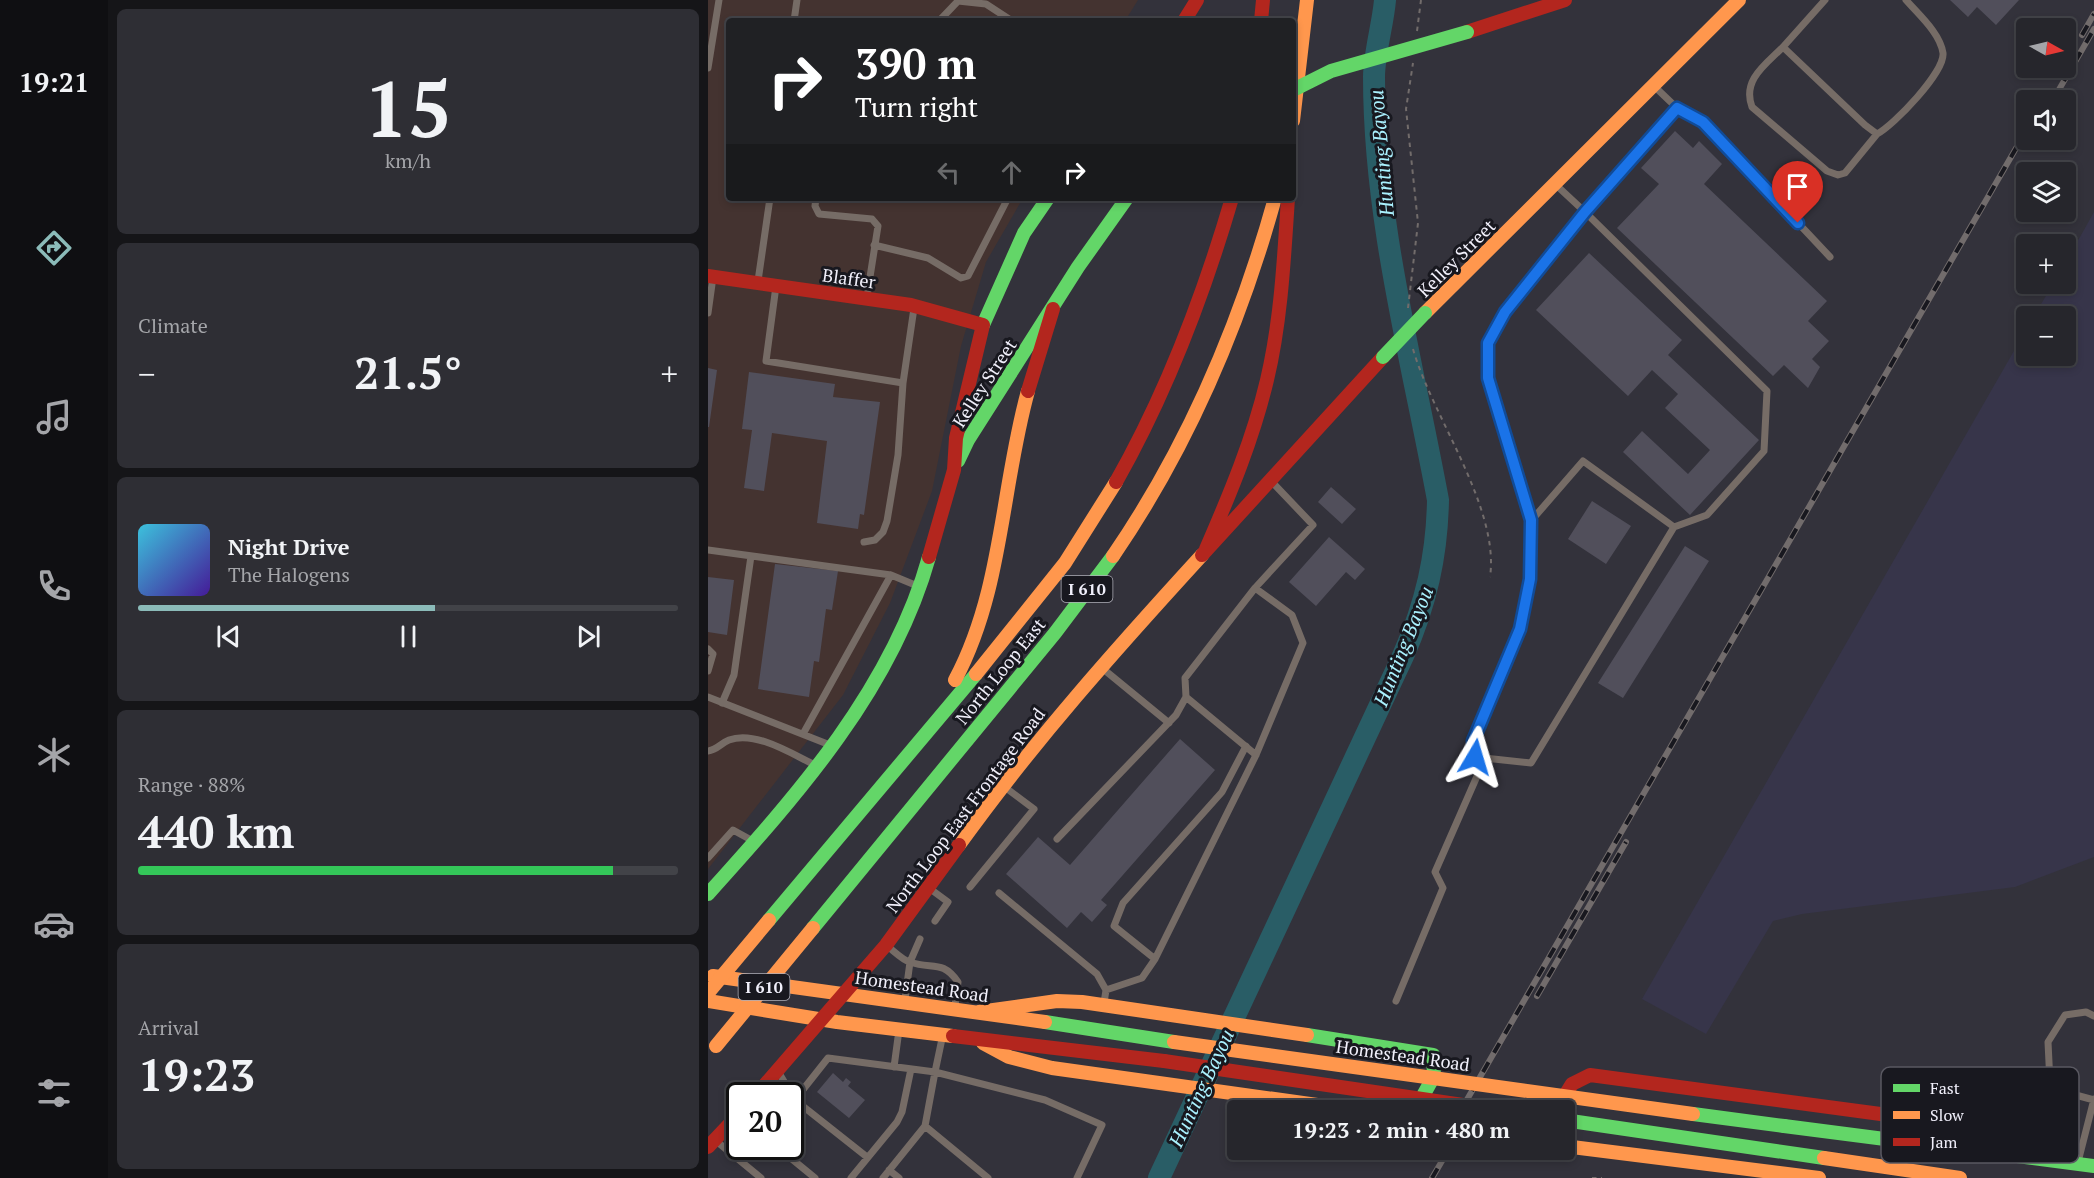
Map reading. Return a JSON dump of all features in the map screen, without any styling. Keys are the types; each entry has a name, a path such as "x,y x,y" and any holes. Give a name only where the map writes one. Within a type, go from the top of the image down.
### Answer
{"main road":[{"path":"1186,18 1197,0"},
{"path":"1261,18 1263,0"},
{"path":"1296,97 1308,0"},
{"path":"1296,88 1331,71 1467,32 1564,0"},
{"name":"Kelley Street","path":"1206,549 1383,357 1739,0"},
{"path":"711,886 755,842 817,767 872,689 921,586 954,470 956,438 983,325 1024,233 1046,201"},
{"name":"Kelley Street","path":"954,470 968,440 1078,267 1125,201"},
{"name":"North Loop East","path":"708,993 910,750 1028,613 1083,537 1129,461 1169,381 1193,323 1231,201"},
{"name":"North Loop East","path":"712,1051 1045,645 1114,554 1164,474 1198,402 1232,325 1274,201"},
{"path":"1206,549 1244,461 1262,401 1274,339 1288,201"},
{"name":"Blaffer","path":"710,276 914,306 983,325"},
{"path":"910,750 970,657 981,623 1021,418 1053,309"},
{"name":"North Loop East Frontage Road","path":"768,1082 886,945 1002,785 1100,667 1206,549"},
{"name":"Homestead Road","path":"708,976 955,1008 1174,1042 1881,1138"},
{"path":"708,1001 825,1018 837,1022 1164,1061 1429,1100"},
{"path":"979,1012 1057,1001 1103,1005 1433,1055 1437,1063 1437,1071 1421,1100"},
{"path":"973,1038 1009,1057 1025,1062 1280,1100"},
{"path":"1562,1100 1572,1084 1590,1075 1881,1114"},
{"path":"1575,1122 1960,1178"},
{"path":"711,1144 726,1128"},
{"path":"1575,1147 1819,1178"},
{"name":"Homestead Road","path":"2070,1163 2094,1166"}],"lane":[{"path":"708,68 719,0"},
{"path":"794,18 797,0"},
{"path":"1825,0 1751,81 1748,94 1752,107 1827,171 1838,175 1845,172 1877,134 1891,127 1939,69 1943,55 1939,40 1906,0"},
{"path":"942,18 958,1 986,4 1007,18"},
{"path":"1783,47 1877,134"},
{"path":"1653,86 1677,108 1703,122 1830,257"},
{"path":"1396,1001 1443,888 1435,872 1478,774 1473,741 1520,629 1530,579 1531,520 1488,378 1488,343 1505,312 1585,212 1677,108"},
{"path":"1475,757 1531,763 1674,527 1707,516 1764,451 1767,391 1555,184"},
{"path":"758,283 770,201"},
{"path":"816,201 815,207 819,214 872,219 878,226 866,299"},
{"path":"874,245 928,258 961,278 968,276 1006,201"},
{"path":"708,313 710,276"},
{"path":"776,286 766,361 903,383"},
{"path":"864,542 875,540 883,532 887,521 898,455 903,383 914,306"},
{"path":"1531,520 1583,461 1674,527"},
{"path":"1057,839 1168,723 1186,697 1185,678 1255,588 1313,525 1270,480"},
{"path":"708,550 891,575 921,586"},
{"path":"722,703 734,675 751,556"},
{"path":"803,734 891,575"},
{"path":"1106,990 1142,978 1155,959 1256,755 1303,644 1292,615 1255,588"},
{"path":"708,650 713,654 708,671"},
{"path":"1100,667 1168,723"},
{"path":"708,697 832,746"},
{"path":"1186,697 1256,755"},
{"path":"708,751 729,739 752,739 817,767"},
{"path":"1155,959 1114,927 1123,903 1222,792 1246,746"},
{"path":"970,887 1034,809 1002,785"},
{"path":"708,858 733,830 755,842"},
{"path":"927,887 948,902 935,921"},
{"path":"999,893 1097,974 1106,990 1103,1005"},
{"path":"904,1001 910,962 920,939"},
{"path":"886,945 910,962 934,964 951,971 958,982 955,1008"},
{"path":"2049,1067 2048,1042 2065,1015 2086,1012 2094,1016"},
{"path":"894,1067 899,1029"},
{"path":"883,1178 925,1126 943,1034"},
{"path":"804,1087 828,1058 935,1072 1064,1106 1102,1125 1077,1178"},
{"path":"851,1178 902,1112 911,1069"},
{"path":"778,1071 783,1082"},
{"path":"2079,1096 2094,1099 2079,1160"},
{"path":"804,1110 867,1158"},
{"path":"925,1126 988,1178"},
{"path":"711,1144 761,1178"},
{"path":"793,1160 815,1178"},
{"path":"889,1170 899,1178"}],"path":[{"path":"1592,1178 1602,1178"}],"shaded area":[{"path":"708,0 1138,0 1127,18 726,18 726,201 1021,201 986,262 961,346 932,491 890,603 843,695 708,869"},
{"path":"2094,212 2094,857 2015,887 1802,914 1773,921 1706,1034 1642,999 2016,347 2016,366 2076,366 2076,306 2040,306 2047,294 2076,294 2076,244"}],"building":[{"path":"1950,0 2019,0 1996,25 1977,7 1968,17"},
{"path":"1675,131 1693,148 1699,141 1722,164 1704,184 1827,301 1808,321 1829,341 1812,359 1820,367 1808,388 1784,365 1773,376 1617,228 1659,184 1641,168"},
{"path":"1589,253 1682,340 1668,355 1759,440 1690,515 1623,452 1642,431 1688,474 1710,450 1665,408 1678,394 1652,370 1628,396 1536,310"},
{"path":"708,368 717,370 709,427 708,427"},
{"path":"749,372 835,384 833,397 880,402 864,515 860,514 858,529 817,523 827,441 772,433 764,491 744,488 752,430 742,429"},
{"path":"1331,487 1356,509 1342,524 1318,502"},
{"path":"1592,501 1631,526 1606,564 1568,539"},
{"path":"1329,537 1365,569 1355,580 1346,572 1316,606 1289,582"},
{"path":"1685,546 1709,561 1623,698 1598,683"},
{"path":"775,564 838,571 832,610 826,609 819,662 814,661 809,697 758,689"},
{"path":"708,577 734,580 727,635 708,632"},
{"path":"1180,739 1215,770 1101,900 1107,905 1092,922 1081,912 1067,928 1006,874 1038,837 1070,865"},
{"path":"833,1073 843,1082 846,1078 851,1082 848,1086 865,1100 849,1118 817,1092"}],"waterway":[{"name":"Hunting Bayou","path":"1159,1178 1403,656 1424,599 1433,560 1438,500 1396,290 1380,184 1374,68 1385,0"}],"railway":[{"path":"2082,35 2094,14"},
{"path":"2059,90 2094,29"},
{"path":"1467,1100 2016,148"},
{"path":"1537,996 1626,842"},
{"path":"1432,1178 1443,1160"}],"traffic: fast":[{"path":"1296,88 1331,71 1467,32"},
{"path":"983,325 1024,233 1046,201"},
{"path":"958,461 968,440 1078,267 1125,201"},
{"path":"1383,357 1425,313"},
{"path":"813,928 1055,633 1113,556"},
{"path":"708,894 808,778 867,695 892,651 913,605 929,557"},
{"path":"769,920 976,674"},
{"path":"1045,1022 1174,1042"},
{"path":"1307,1035 1433,1055 1434,1076 1421,1100"},
{"path":"1693,1114 1784,1126"},
{"path":"1575,1122 1824,1158"},
{"path":"1784,1126 1881,1139"},
{"path":"2071,1163 2094,1166"}],"traffic: slow":[{"path":"1296,95 1307,0"},
{"path":"1425,313 1739,0"},
{"path":"1113,556 1165,472 1209,384 1245,292 1274,201"},
{"path":"955,680 971,646 983,611 1028,391"},
{"path":"976,674 1065,563 1116,482"},
{"path":"959,845 1046,732 1107,660 1202,555"},
{"path":"708,993 769,920"},
{"path":"716,1046 813,928"},
{"path":"713,976 1045,1022"},
{"path":"708,1001 837,1022 953,1036"},
{"path":"979,1012 1057,1001 1082,1002 1307,1035"},
{"path":"1174,1042 1693,1114"},
{"path":"983,1043 1009,1057 1052,1068 1281,1100"},
{"path":"1575,1147 1819,1178"},
{"path":"1824,1158 1960,1178"}],"traffic: jam":[{"path":"1186,18 1197,0"},
{"path":"1261,18 1263,0"},
{"path":"1467,32 1565,0"},
{"path":"1116,482 1152,414 1182,343 1209,271 1231,201"},
{"path":"1206,549 1248,445 1267,380 1279,313 1288,201"},
{"path":"708,276 911,305 983,325 956,438 954,470 929,557"},
{"path":"1028,391 1053,309"},
{"path":"1202,555 1383,357"},
{"path":"767,1082 886,945 959,845"},
{"path":"953,1036 1164,1061"},
{"path":"1164,1061 1429,1100"},
{"path":"1562,1100 1572,1084 1590,1075 1881,1114"},
{"path":"708,1147 726,1128"}],"route":[{"path":"1475,757 1473,741 1520,629 1530,579 1531,520 1488,378 1488,343 1505,312 1585,212 1677,108 1703,122 1798,223"}]}
